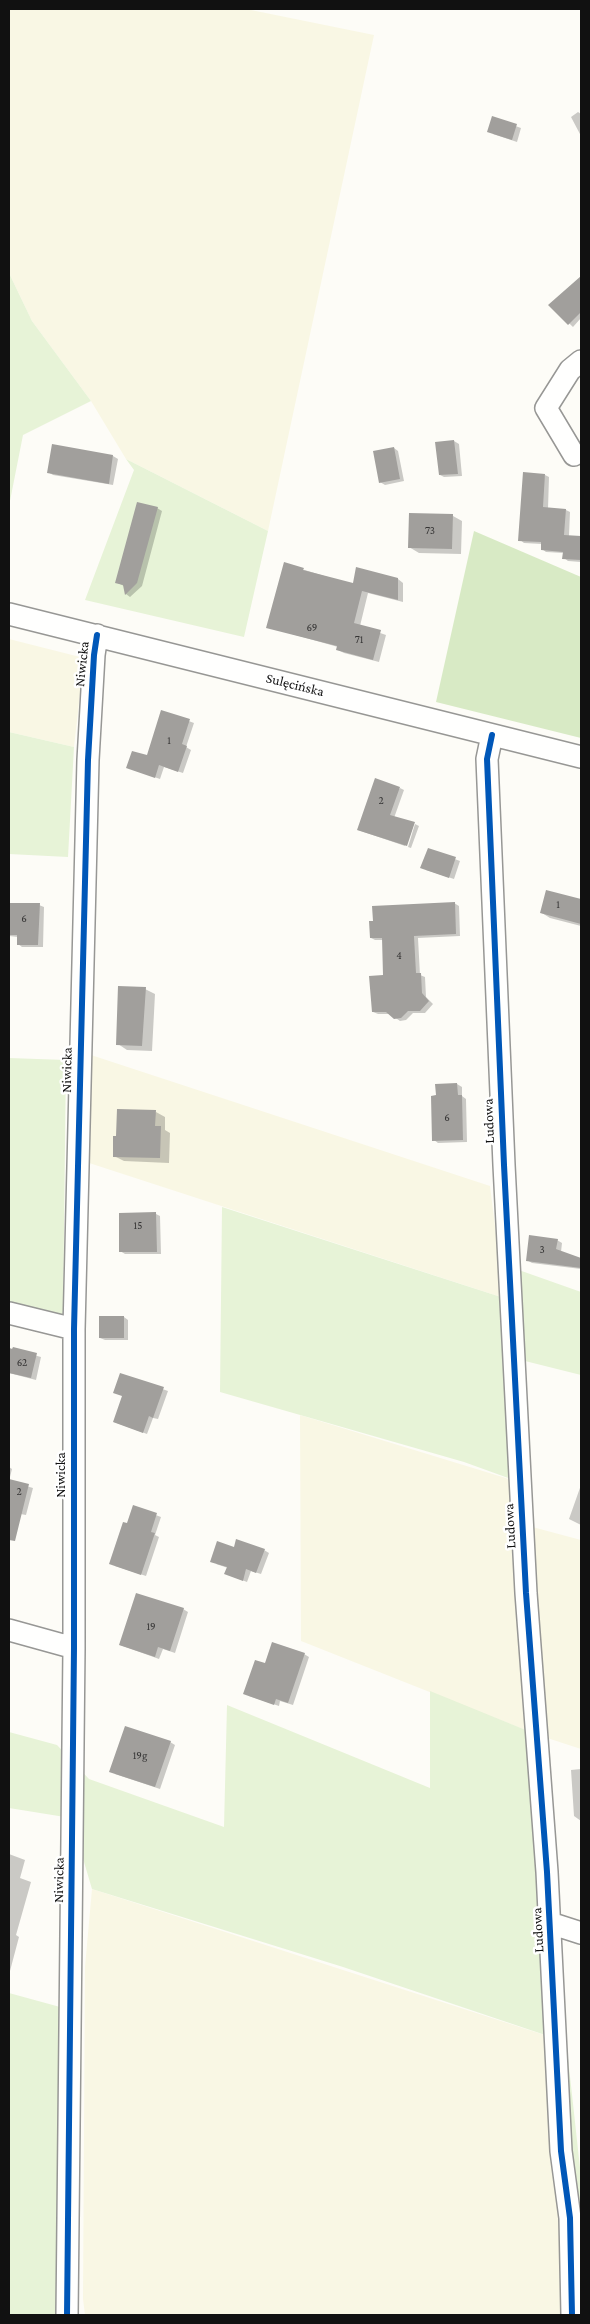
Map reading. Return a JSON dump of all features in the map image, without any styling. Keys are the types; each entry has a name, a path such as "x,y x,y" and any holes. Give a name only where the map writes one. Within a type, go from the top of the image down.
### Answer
{"street":[{"path":"574,454 546,408 570,370 581,361"},
{"name":"Sulęcińska","path":"9,614 581,756"},
{"name":"Niwicka","path":"67,2315 74,1648 74,1329 88,760 94,655 97,635"},
{"name":"Ludowa","path":"492,735 487,759 504,1165 526,1593 550,1922 561,2151 576,2218 572,2315"},
{"path":"9,1313 74,1329"},
{"path":"9,1630 74,1648"},
{"path":"550,1922 581,1933"}],"shaded area":[{"path":"9,9 246,9 374,35 268,531 126,459 91,401 32,321 9,273"},
{"path":"9,639 84,658 74,747 9,732"},
{"path":"91,1055 490,1186 504,1298 83,1161"},
{"path":"300,1415 522,1483 525,1525 581,1540 581,1749 538,1735 301,1641"},
{"path":"92,1889 560,2040 576,2315 85,2315 83,2299 85,1967"}],"green space":[{"path":"9,273 32,321 91,401 23,435 9,506"},
{"path":"126,459 268,531 244,637 85,600 134,470"},
{"path":"474,531 581,577 581,738 436,702"},
{"path":"9,732 74,747 68,857 9,854"},
{"path":"9,1058 66,1060 63,1316 9,1303"},
{"path":"222,1207 504,1298 516,1269 581,1292 581,1375 517,1359 522,1483 464,1462 220,1392"},
{"path":"430,1691 538,1735 555,1939 581,2177 581,2315 560,2040 343,1967 92,1889 71,1818 9,1808 9,1732 57,1745 89,1779 224,1827 227,1705 430,1788"},
{"path":"9,1993 71,2010 77,2315 9,2315"}],"building":[{"path":"492,116 517,124 512,140 487,132"},
{"path":"581,276 581,312 568,325 548,305"},
{"path":"454,440 458,474 439,475 435,442"},
{"path":"52,444 113,455 109,484 47,473"},
{"path":"394,447 400,479 379,483 373,451"},
{"path":"523,472 545,474 543,507 566,509 564,535 581,536 581,560 562,559 563,552 541,550 541,542 518,541"},
{"path":"137,502 158,507 137,583 125,595 123,585 115,583"},
{"path":"409,513 453,514 452,549 408,548"},
{"path":"284,562 304,568 303,570 353,583 356,567 398,578 398,600 362,591 354,623 381,630 373,660 336,650 337,646 266,628"},
{"path":"161,710 190,719 182,744 187,746 178,772 159,765 155,778 126,768 132,751 147,755"},
{"path":"375,778 400,787 390,815 415,822 407,846 357,830"},
{"path":"428,848 456,857 449,878 420,868"},
{"path":"546,890 581,899 581,924 540,913"},
{"path":"455,902 456,934 414,936 416,973 421,973 422,993 429,1001 420,1011 408,1011 401,1018 394,1019 386,1012 372,1012 369,976 383,975 382,938 370,938 369,921 373,921 372,906"},
{"path":"9,903 40,903 38,945 17,945 17,935 9,935"},
{"path":"118,986 146,987 142,1046 116,1045"},
{"path":"457,1083 458,1095 462,1095 463,1140 432,1141 431,1096 436,1095 435,1084"},
{"path":"117,1109 156,1110 155,1126 161,1126 160,1158 113,1157 113,1136 116,1136"},
{"path":"156,1212 157,1252 119,1252 119,1213"},
{"path":"529,1235 558,1239 556,1249 581,1258 581,1268 526,1261"},
{"path":"99,1316 124,1316 124,1338 99,1338"},
{"path":"13,1347 37,1353 31,1378 9,1373 9,1348 12,1349"},
{"path":"120,1373 164,1387 153,1418 149,1416 143,1433 113,1422 122,1396 113,1393"},
{"path":"9,1479 29,1484 15,1541 9,1540"},
{"path":"133,1505 157,1513 151,1532 155,1533 141,1575 109,1564 123,1522 127,1523"},
{"path":"236,1539 265,1549 256,1573 246,1569 243,1581 224,1574 227,1567 210,1562 217,1541 234,1547"},
{"path":"136,1593 184,1608 170,1651 158,1647 155,1657 119,1645"},
{"path":"272,1642 305,1653 288,1703 276,1699 274,1705 243,1694 255,1660 265,1663"},
{"path":"125,1726 171,1741 155,1787 109,1772"}],"cycle path":[{"path":"67,2315 74,1648 74,1329 88,760 94,655 97,635"},
{"path":"492,735 487,759 504,1165 526,1593 547,1872 561,2151 570,2218 572,2315"}]}
